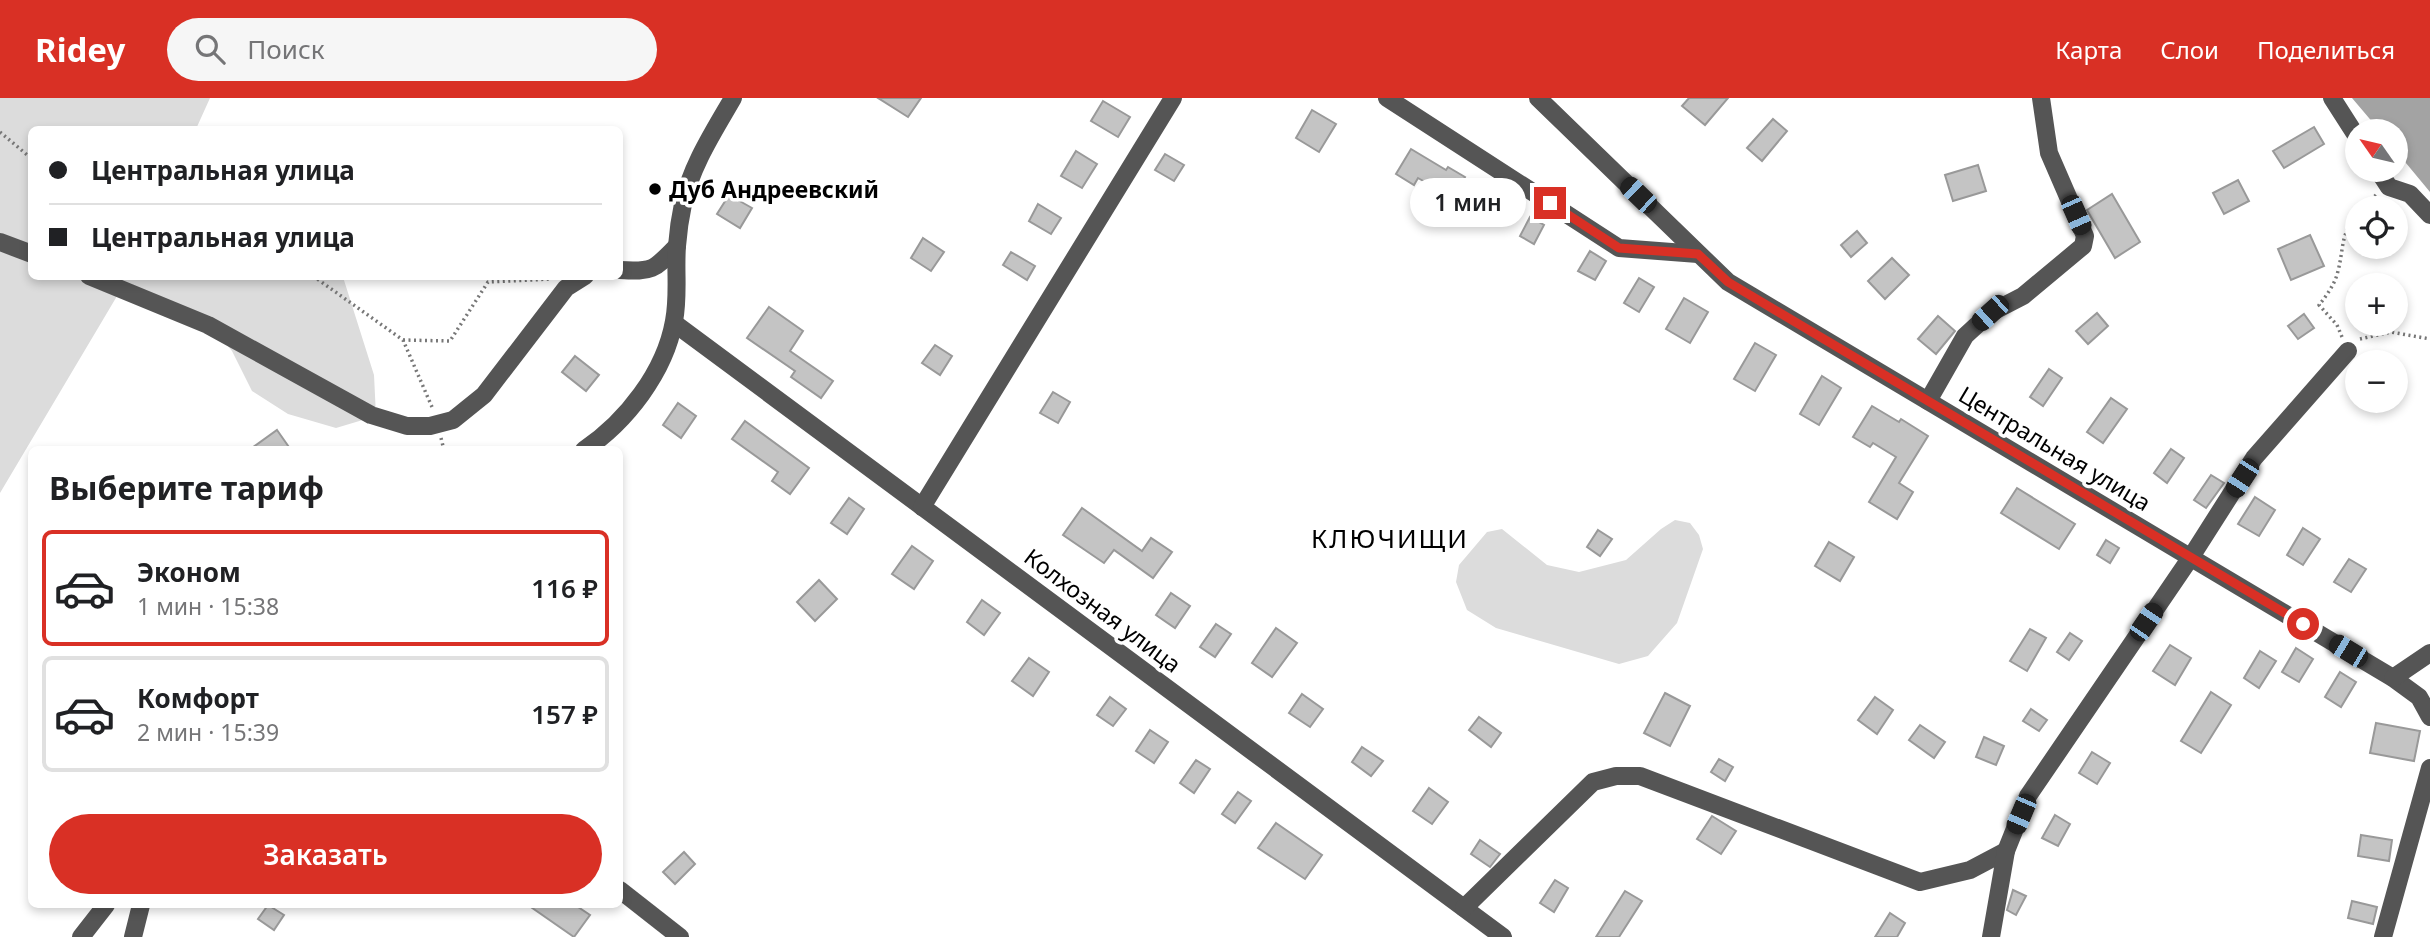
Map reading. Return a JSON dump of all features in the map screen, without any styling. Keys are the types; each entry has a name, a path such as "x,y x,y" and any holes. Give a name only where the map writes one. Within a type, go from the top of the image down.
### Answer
{"street":[{"path":"590,446 604,437 630,410 660,362 674,323 678,284 677,246 683,202 696,166 733,98"},
{"path":"922,506 1173,98"},
{"path":"1387,98 1619,248 1698,254"},
{"name":"Центральная улица","path":"1538,98 1728,282 2393,678 2419,697 2430,717"},
{"path":"1928,401 1965,336 1990,313 2023,296 2083,246 2085,236 2049,153 2041,98"},
{"path":"2332,98 2345,119"},
{"path":"2386,182 2389,187 2410,194 2430,215"},
{"path":"0,242 28,252"},
{"path":"623,270 644,272 660,264 677,246"},
{"path":"99,280 208,324 371,415 407,426 439,424 453,420 484,395 566,288 580,280"},
{"name":"Колхозная улица","path":"674,323 1503,937"},
{"path":"1991,937 2006,851 2028,796 2191,557 2254,458 2345,354"},
{"path":"2393,678 2430,653"},
{"path":"2383,937 2430,768"},
{"path":"1464,908 1593,782 1616,776 1640,776 1920,882 1970,870 2006,851"},
{"path":"623,892 680,937"},
{"path":"81,937 104,908"},
{"path":"133,937 140,908"}],"path":[{"path":"0,132 28,156"},
{"path":"2345,236 2339,270 2329,292 2319,305 2337,325 2348,350"},
{"path":"319,280 403,340 439,424 443,446"},
{"path":"403,340 450,341 488,282 527,280"},
{"path":"2349,350 2360,339 2391,332 2430,339"}],"shaded area":[{"path":"0,98 210,98 197,126 28,126 28,280 344,280 374,375 376,416 336,428 288,414 252,391 232,351 200,314 123,286 0,493"},
{"path":"2352,98 2430,98 2430,192 2408,165 2408,119 2370,119"},
{"path":"1675,520 1690,523 1699,535 1703,549 1677,623 1648,656 1619,664 1496,628 1467,610 1456,582 1459,565 1487,532 1502,529 1547,565 1579,572 1626,560"}],"building":[{"path":"878,98 921,98 908,117"},
{"path":"1689,98 1728,98 1705,125 1682,106"},
{"path":"1103,101 1130,117 1118,137 1091,121"},
{"path":"1312,110 1336,124 1319,152 1296,138"},
{"path":"1773,119 1787,131 1762,161 1747,148"},
{"path":"2314,127 2324,144 2284,168 2273,151"},
{"path":"1411,149 1446,170 1448,167 1465,177 1453,198 1418,178 1414,185 1396,174"},
{"path":"1076,151 1097,164 1082,188 1061,176"},
{"path":"1165,154 1184,165 1174,181 1155,170"},
{"path":"1978,165 1986,191 1953,201 1945,175"},
{"path":"2238,180 2249,201 2224,214 2213,193"},
{"path":"2112,194 2140,242 2115,258 2087,210"},
{"path":"729,195 752,208 740,228 717,214"},
{"path":"1038,204 1061,218 1051,234 1029,221"},
{"path":"1530,217 1544,225 1534,244 1520,236"},
{"path":"1857,231 1867,243 1851,257 1841,245"},
{"path":"2310,235 2324,266 2291,280 2278,249"},
{"path":"923,238 944,252 931,271 911,258"},
{"path":"1590,251 1606,261 1595,280 1578,271"},
{"path":"1011,252 1035,266 1027,280 1003,265"},
{"path":"1892,258 1909,275 1885,299 1868,281"},
{"path":"1639,278 1654,287 1639,312 1624,303"},
{"path":"1684,298 1708,312 1690,343 1666,329"},
{"path":"769,307 803,331 790,351 833,381 821,398 791,377 795,371 747,338"},
{"path":"2097,313 2108,326 2088,344 2076,331"},
{"path":"2304,314 2314,328 2298,339 2288,326"},
{"path":"1938,316 1955,331 1936,354 1918,339"},
{"path":"1755,343 1776,355 1755,391 1734,379"},
{"path":"935,345 952,356 940,375 922,363"},
{"path":"575,356 599,375 586,391 562,372"},
{"path":"2049,369 2062,378 2043,406 2030,397"},
{"path":"1822,376 1841,388 1819,425 1800,414"},
{"path":"1053,392 1070,402 1058,423 1040,413"},
{"path":"2111,398 2127,409 2103,443 2087,432"},
{"path":"678,403 696,416 681,438 663,425"},
{"path":"1872,406 1899,422 1901,419 1928,436 1899,483 1913,492 1897,519 1869,502 1896,457 1873,443 1870,447 1853,437"},
{"path":"745,421 809,468 790,494 772,481 778,472 732,439"},
{"path":"277,430 288,446 255,446"},
{"path":"2171,449 2184,458 2167,483 2154,473"},
{"path":"2211,475 2224,483 2206,508 2194,500"},
{"path":"2017,488 2075,524 2059,549 2001,513"},
{"path":"2255,497 2275,510 2259,536 2238,524"},
{"path":"849,498 864,509 847,534 831,523"},
{"path":"1082,508 1142,551 1151,538 1172,552 1153,578 1114,550 1104,563 1063,535"},
{"path":"2303,528 2320,539 2303,565 2287,555"},
{"path":"1598,530 1612,539 1600,556 1587,547"},
{"path":"2106,540 2119,548 2110,563 2097,555"},
{"path":"1829,542 1854,557 1840,581 1815,566"},
{"path":"912,546 933,561 914,589 892,574"},
{"path":"2349,559 2366,569 2351,592 2334,582"},
{"path":"819,580 837,599 815,621 797,602"},
{"path":"1171,593 1190,606 1175,628 1156,615"},
{"path":"982,600 1000,613 984,635 967,622"},
{"path":"1216,624 1231,634 1215,657 1200,647"},
{"path":"1276,628 1297,643 1272,677 1252,663"},
{"path":"2030,629 2046,638 2027,671 2010,661"},
{"path":"2070,633 2082,641 2069,660 2057,652"},
{"path":"2170,645 2191,658 2175,685 2153,671"},
{"path":"2296,648 2313,659 2299,682 2282,672"},
{"path":"2260,651 2276,661 2259,688 2244,678"},
{"path":"1029,658 1049,672 1033,696 1012,681"},
{"path":"2340,672 2356,682 2341,707 2325,697"},
{"path":"2211,692 2231,705 2201,753 2181,741"},
{"path":"1665,693 1690,706 1670,746 1644,733"},
{"path":"1302,694 1323,709 1310,727 1289,713"},
{"path":"1110,697 1126,709 1113,726 1097,715"},
{"path":"1875,697 1893,710 1877,734 1858,720"},
{"path":"2031,709 2047,720 2039,731 2023,721"},
{"path":"1479,717 1501,733 1491,747 1469,730"},
{"path":"2376,723 2420,731 2414,761 2370,753"},
{"path":"1920,725 1945,742 1934,758 1909,740"},
{"path":"1150,730 1168,742 1154,763 1136,751"},
{"path":"1984,737 2004,746 1996,765 1976,757"},
{"path":"1362,747 1383,761 1371,776 1352,762"},
{"path":"2092,752 2110,763 2097,784 2079,773"},
{"path":"1719,759 1733,767 1725,781 1711,772"},
{"path":"1196,760 1210,769 1194,793 1180,783"},
{"path":"1429,788 1448,802 1432,824 1413,811"},
{"path":"1238,792 1251,801 1235,823 1222,814"},
{"path":"2055,815 2070,824 2058,846 2042,838"},
{"path":"1712,816 1736,831 1721,854 1697,839"},
{"path":"1276,823 1322,855 1305,879 1258,848"},
{"path":"2361,835 2392,840 2389,861 2358,856"},
{"path":"1480,840 1500,854 1490,867 1471,854"},
{"path":"684,852 695,864 675,884 663,872"},
{"path":"1555,880 1568,888 1554,912 1540,903"},
{"path":"2013,890 2026,896 2016,915 2007,910"},
{"path":"1625,891 1642,901 1619,937 1596,937"},
{"path":"2352,901 2377,907 2373,924 2348,918"},
{"path":"266,908 273,908 284,915 274,930 258,919"},
{"path":"532,908 580,908 590,915 574,937"},
{"path":"1890,913 1905,923 1897,937 1875,937"}],"place":[{"name":"Дуб Андреевский","path":"655,189"}],"district":[{"name":"КЛЮЧИЩИ","path":"1390,538"}],"route":[{"path":"1550,203 1619,248 1698,254 1728,282 2303,624"}]}
